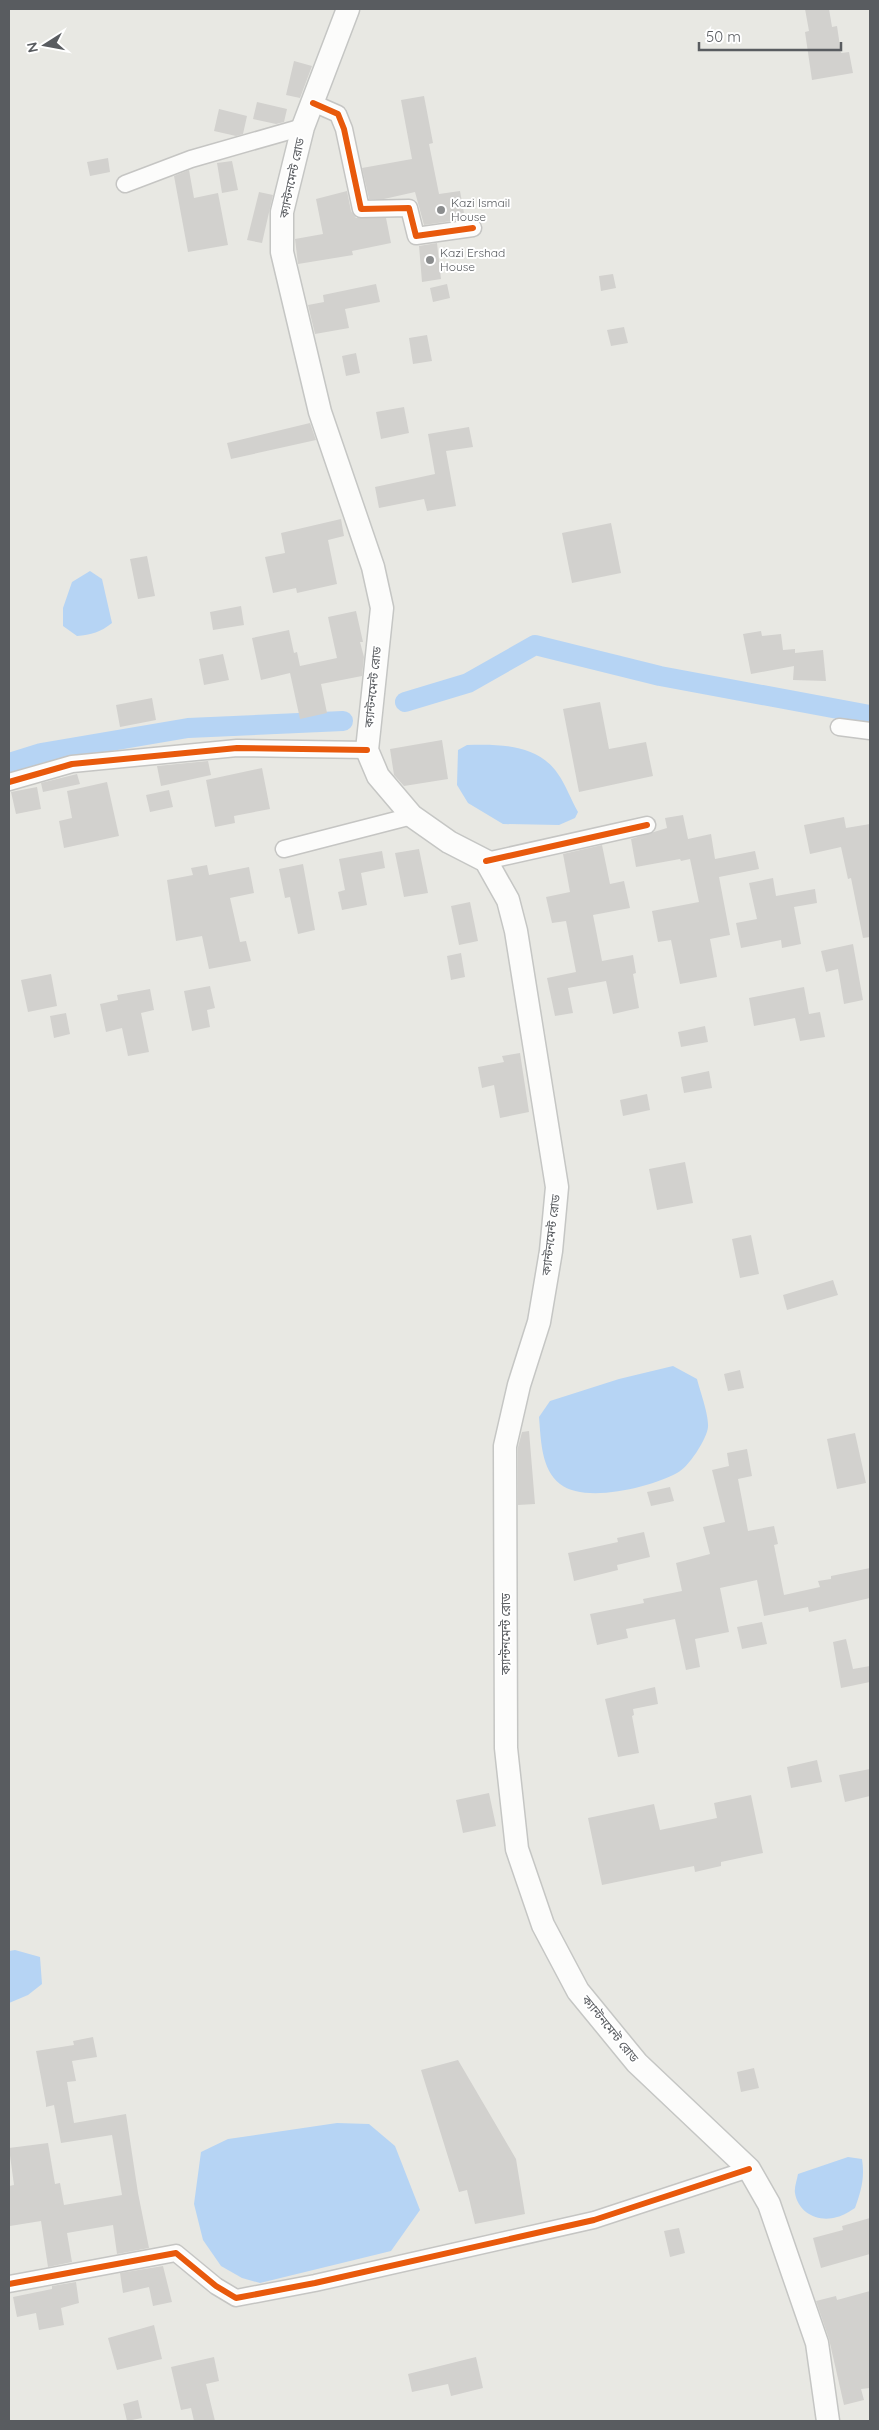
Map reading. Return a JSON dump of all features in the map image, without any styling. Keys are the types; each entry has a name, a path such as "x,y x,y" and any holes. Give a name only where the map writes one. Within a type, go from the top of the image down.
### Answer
{"main road":[{"name":"ক্যান্টনমেন্ট রোড","path":"348,9 304,127 282,212 282,252 320,412 373,567 382,608 367,750 378,776 412,816 448,842 486,860 508,900 516,931 557,1187 551,1251 539,1322 518,1386 505,1446 506,1748 517,1848 543,1925 578,1991 637,2062 749,2169 769,2204 817,2342 828,2421"}],"street":[{"path":"313,103 338,114 344,129 362,209 409,208 416,236 473,228"},
{"path":"125,184 191,159 304,127"},
{"path":"838,727 870,731"},
{"path":"9,782 72,764 237,748 367,750"},
{"path":"284,849 412,816"},
{"path":"486,860 647,824"},
{"path":"9,2284 176,2253 216,2286 236,2298 315,2284 594,2220 749,2169"}],"water":[{"path":"90,571 102,579 112,623 96,633 77,636 63,626 63,608 72,582"},
{"path":"467,745 505,746 529,751 540,757 550,764 564,783 578,812 575,818 559,825 503,824 468,803 457,785 458,750"},
{"path":"673,1366 697,1379 708,1422 707,1432 701,1446 681,1470 666,1478 636,1488 601,1493 585,1493 571,1490 554,1478 543,1454 539,1417 550,1401 619,1379"},
{"path":"15,1950 40,1957 42,1984 28,1995 9,2003 9,1951"},
{"path":"337,2123 369,2124 395,2146 420,2210 391,2251 260,2283 242,2278 221,2266 203,2240 194,2204 201,2152 228,2139"},
{"path":"848,2157 862,2159 862,2184 855,2208 842,2216 830,2219 810,2215 800,2206 797,2200 795,2186 798,2174"}],"building":[{"path":"805,9 829,9 832,27 837,26 841,53 849,52 853,73 812,80 805,32 809,31"},
{"path":"294,61 312,66 300,98 286,95"},
{"path":"424,96 433,143 429,144 439,194 460,191 465,219 424,225 415,192 384,199 369,199 362,168 412,159 401,100"},
{"path":"257,102 287,109 284,122 276,124 253,119"},
{"path":"219,109 247,116 243,134 236,136 214,131"},
{"path":"108,158 110,172 90,176 87,162"},
{"path":"232,161 238,190 222,193 217,163"},
{"path":"189,170 194,198 218,193 228,245 188,252 174,176"},
{"path":"347,191 351,211 356,218 386,218 391,243 352,251 353,255 298,264 295,239 323,234 316,199"},
{"path":"259,192 273,195 262,243 247,240"},
{"name":"Kazi Ershad House","path":"437,243 441,279 422,282 419,246"},
{"path":"613,274 616,288 601,291 599,276"},
{"path":"376,284 380,302 345,309 349,328 315,334 308,305 324,302 323,295"},
{"path":"447,284 450,298 433,302 430,288"},
{"path":"624,327 628,343 611,346 607,330"},
{"path":"427,335 432,361 413,364 409,338"},
{"path":"356,353 360,373 346,376 342,356"},
{"path":"404,407 409,433 381,439 376,412"},
{"path":"310,423 316,440 231,459 227,443"},
{"path":"469,427 473,447 446,451 456,506 427,511 424,499 379,508 375,487 435,474 428,434"},
{"path":"341,519 344,536 328,540 337,584 297,593 296,588 273,593 265,557 285,553 281,533"},
{"path":"611,523 621,573 572,583 562,533"},
{"path":"147,556 155,596 138,599 130,559"},
{"path":"241,606 244,625 213,630 210,612"},
{"path":"356,611 363,642 360,642 364,657 362,676 321,684 327,713 300,719 290,673 261,680 252,638 289,630 294,653 297,652 300,666 337,658 328,617"},
{"path":"761,631 762,636 781,634 783,650 795,649 795,653 823,650 826,681 793,680 794,666 751,674 743,634"},
{"path":"223,654 229,680 204,685 199,659"},
{"path":"152,698 156,720 120,727 116,705"},
{"path":"600,702 609,749 646,742 653,776 579,792 563,709"},
{"path":"442,740 448,779 404,786 394,775 390,749"},
{"path":"208,761 211,775 161,786 157,766"},
{"path":"262,768 270,809 234,816 235,823 215,827 206,780"},
{"path":"77,774 80,784 43,792 41,783"},
{"path":"107,782 119,836 64,848 59,821 72,818 67,791"},
{"path":"37,787 41,809 16,814 11,792"},
{"path":"169,790 173,807 150,812 146,795"},
{"path":"683,815 688,839 711,834 715,859 755,851 759,869 719,877 730,935 710,939 717,977 680,984 671,940 658,942 652,911 699,902 690,859 636,867 631,839 667,828 665,818"},
{"path":"844,817 846,828 870,824 870,937 863,938 851,878 848,879 841,847 810,854 804,825"},
{"path":"602,845 610,884 624,881 630,908 593,915 602,961 633,955 636,973 633,974 639,1008 613,1014 606,981 568,988 573,1013 555,1016 547,978 576,972 566,921 552,923 546,897 570,892 563,854"},
{"path":"419,849 428,893 404,897 395,853"},
{"path":"382,851 385,868 361,873 367,905 342,910 338,892 345,890 339,859"},
{"path":"303,864 315,930 298,934 290,897 285,898 279,869"},
{"path":"207,865 209,875 249,867 254,893 230,898 240,942 246,941 251,961 209,969 202,936 176,941 167,880 193,875 191,868"},
{"path":"773,878 776,896 815,889 817,903 794,907 801,944 782,948 781,940 741,948 736,923 757,919 749,883"},
{"path":"470,902 478,941 459,945 451,906"},
{"path":"853,944 863,1000 844,1004 838,969 826,972 821,951"},
{"path":"461,953 465,977 451,980 447,956"},
{"path":"51,974 57,1006 28,1012 21,980"},
{"path":"210,986 215,1008 207,1010 210,1027 192,1031 184,991"},
{"path":"804,987 809,1014 820,1012 825,1037 800,1041 795,1018 754,1026 749,998"},
{"path":"150,989 154,1010 141,1013 149,1052 128,1056 122,1028 106,1032 100,1004 118,1000 117,995"},
{"path":"66,1013 70,1034 54,1038 50,1016"},
{"path":"705,1026 708,1042 681,1047 678,1032"},
{"path":"520,1053 529,1112 500,1118 494,1085 482,1088 478,1067 504,1062 502,1056"},
{"path":"709,1071 712,1088 684,1093 681,1077"},
{"path":"647,1094 650,1110 623,1116 620,1100"},
{"path":"685,1162 693,1203 657,1210 649,1169"},
{"path":"751,1235 759,1274 740,1278 732,1239"},
{"path":"833,1280 838,1295 787,1310 783,1295"},
{"path":"740,1370 744,1388 728,1391 724,1374"},
{"path":"529,1431 535,1504 518,1505 518,1447 522,1432"},
{"path":"855,1433 866,1483 837,1489 827,1439"},
{"path":"747,1449 752,1476 738,1479 748,1531 774,1526 778,1544 774,1545 784,1595 820,1587 818,1581 831,1579 831,1576 870,1568 870,1598 809,1612 808,1607 764,1616 757,1580 720,1588 729,1632 695,1639 700,1667 686,1670 675,1619 626,1629 628,1638 597,1645 590,1614 644,1603 643,1599 682,1591 676,1563 710,1554 703,1527 725,1522 712,1470 729,1466 727,1453"},
{"path":"670,1487 674,1501 651,1506 647,1492"},
{"path":"644,1532 650,1557 617,1565 618,1570 574,1581 568,1553 618,1542 617,1538"},
{"path":"762,1622 767,1644 742,1649 737,1627"},
{"path":"846,1639 853,1669 870,1666 870,1682 841,1688 833,1642"},
{"path":"655,1687 658,1704 633,1709 634,1715 632,1716 639,1753 618,1757 605,1699"},
{"path":"817,1760 822,1782 791,1788 787,1767"},
{"path":"870,1769 870,1796 845,1802 839,1775"},
{"path":"489,1793 496,1826 463,1833 456,1800"},
{"path":"751,1795 763,1853 721,1862 721,1866 695,1872 694,1866 602,1885 588,1818 654,1804 660,1830 717,1818 714,1803"},
{"path":"93,2037 97,2057 72,2061 76,2081 67,2082 74,2123 126,2114 138,2193 149,2248 117,2254 113,2225 67,2233 72,2262 48,2267 41,2221 10,2226 9,2186 14,2185 9,2148 48,2143 55,2184 60,2183 64,2205 122,2195 112,2135 61,2143 54,2105 46,2107 36,2051 74,2045 73,2041"},
{"path":"458,2060 516,2159 525,2214 475,2224 467,2190 459,2192 421,2070"},
{"path":"754,2068 759,2088 741,2092 737,2072"},
{"path":"870,2218 870,2254 821,2268 813,2238 843,2230 842,2226"},
{"path":"679,2228 685,2253 670,2257 664,2231"},
{"path":"163,2266 172,2302 153,2306 149,2287 123,2293 120,2273"},
{"path":"76,2282 79,2303 61,2308 64,2325 39,2330 36,2313 17,2317 13,2297 52,2289 52,2286"},
{"path":"870,2291 870,2388 861,2389 864,2400 844,2405 829,2339 816,2301 836,2296 837,2300"},
{"path":"154,2325 162,2359 117,2370 108,2338"},
{"path":"214,2357 219,2381 206,2384 215,2421 194,2421 191,2408 181,2410 171,2367"},
{"path":"476,2357 483,2388 451,2396 448,2384 412,2392 408,2374"},
{"path":"138,2400 142,2418 127,2421 123,2404"}],"waterway":[{"path":"405,702 468,683 535,645 660,676 870,715"},
{"path":"9,763 41,753 188,728 343,721"}],"cycle path":[{"path":"313,103 338,114 344,129 361,209 409,208 416,236 473,228"},
{"path":"9,782 72,764 237,748 367,750"},
{"path":"486,861 647,825"},
{"path":"9,2284 176,2253 216,2286 236,2298 315,2283 594,2220 749,2169"}],"place":[{"name":"Kazi Ismail House","path":"441,210"},
{"name":"Kazi Ershad House","path":"430,260"}]}
